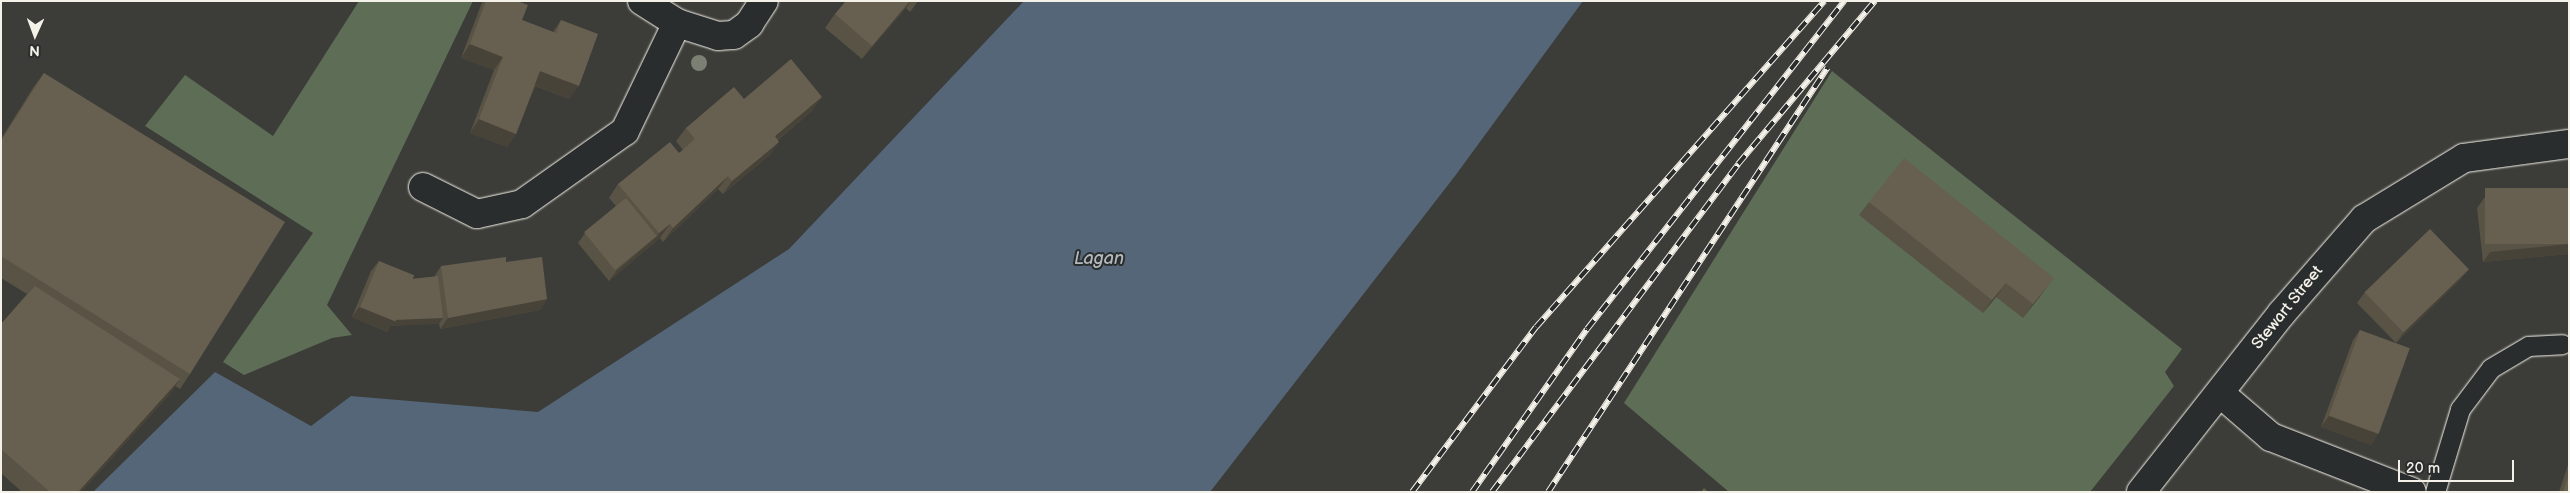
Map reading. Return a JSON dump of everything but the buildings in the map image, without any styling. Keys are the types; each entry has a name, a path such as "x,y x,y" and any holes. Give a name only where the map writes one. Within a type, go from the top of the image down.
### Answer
{"street":[{"path":"642,1 677,23 718,36 734,35 749,24 764,1"},
{"path":"423,187 477,214 522,204 625,131 677,23"},
{"name":"Stewart Street","path":"2141,492 2222,394 2282,313 2364,219 2464,158 2569,144"},
{"path":"2222,394 2271,437 2412,492"}],"lane":[{"path":"2435,492 2460,409 2490,368 2528,346 2562,344"}],"green space":[{"path":"359,1 473,1 327,305 352,335 332,338 244,375 223,362 313,233 145,126 185,75 273,136"},
{"path":"1832,71 2182,349 2165,372 2174,386 2090,492 1729,492 1624,403"}],"water":[{"name":"Lagan","path":"1024,1 1583,1 1455,176 1210,492 93,492 215,372 311,426 351,396 538,412 789,249"}],"railway":[{"path":"1412,492 1536,327 1824,1"},
{"path":"1472,492 1587,329 1844,1"},
{"path":"1492,492 1738,164 1875,1"},
{"path":"1548,492 1827,68"}]}
